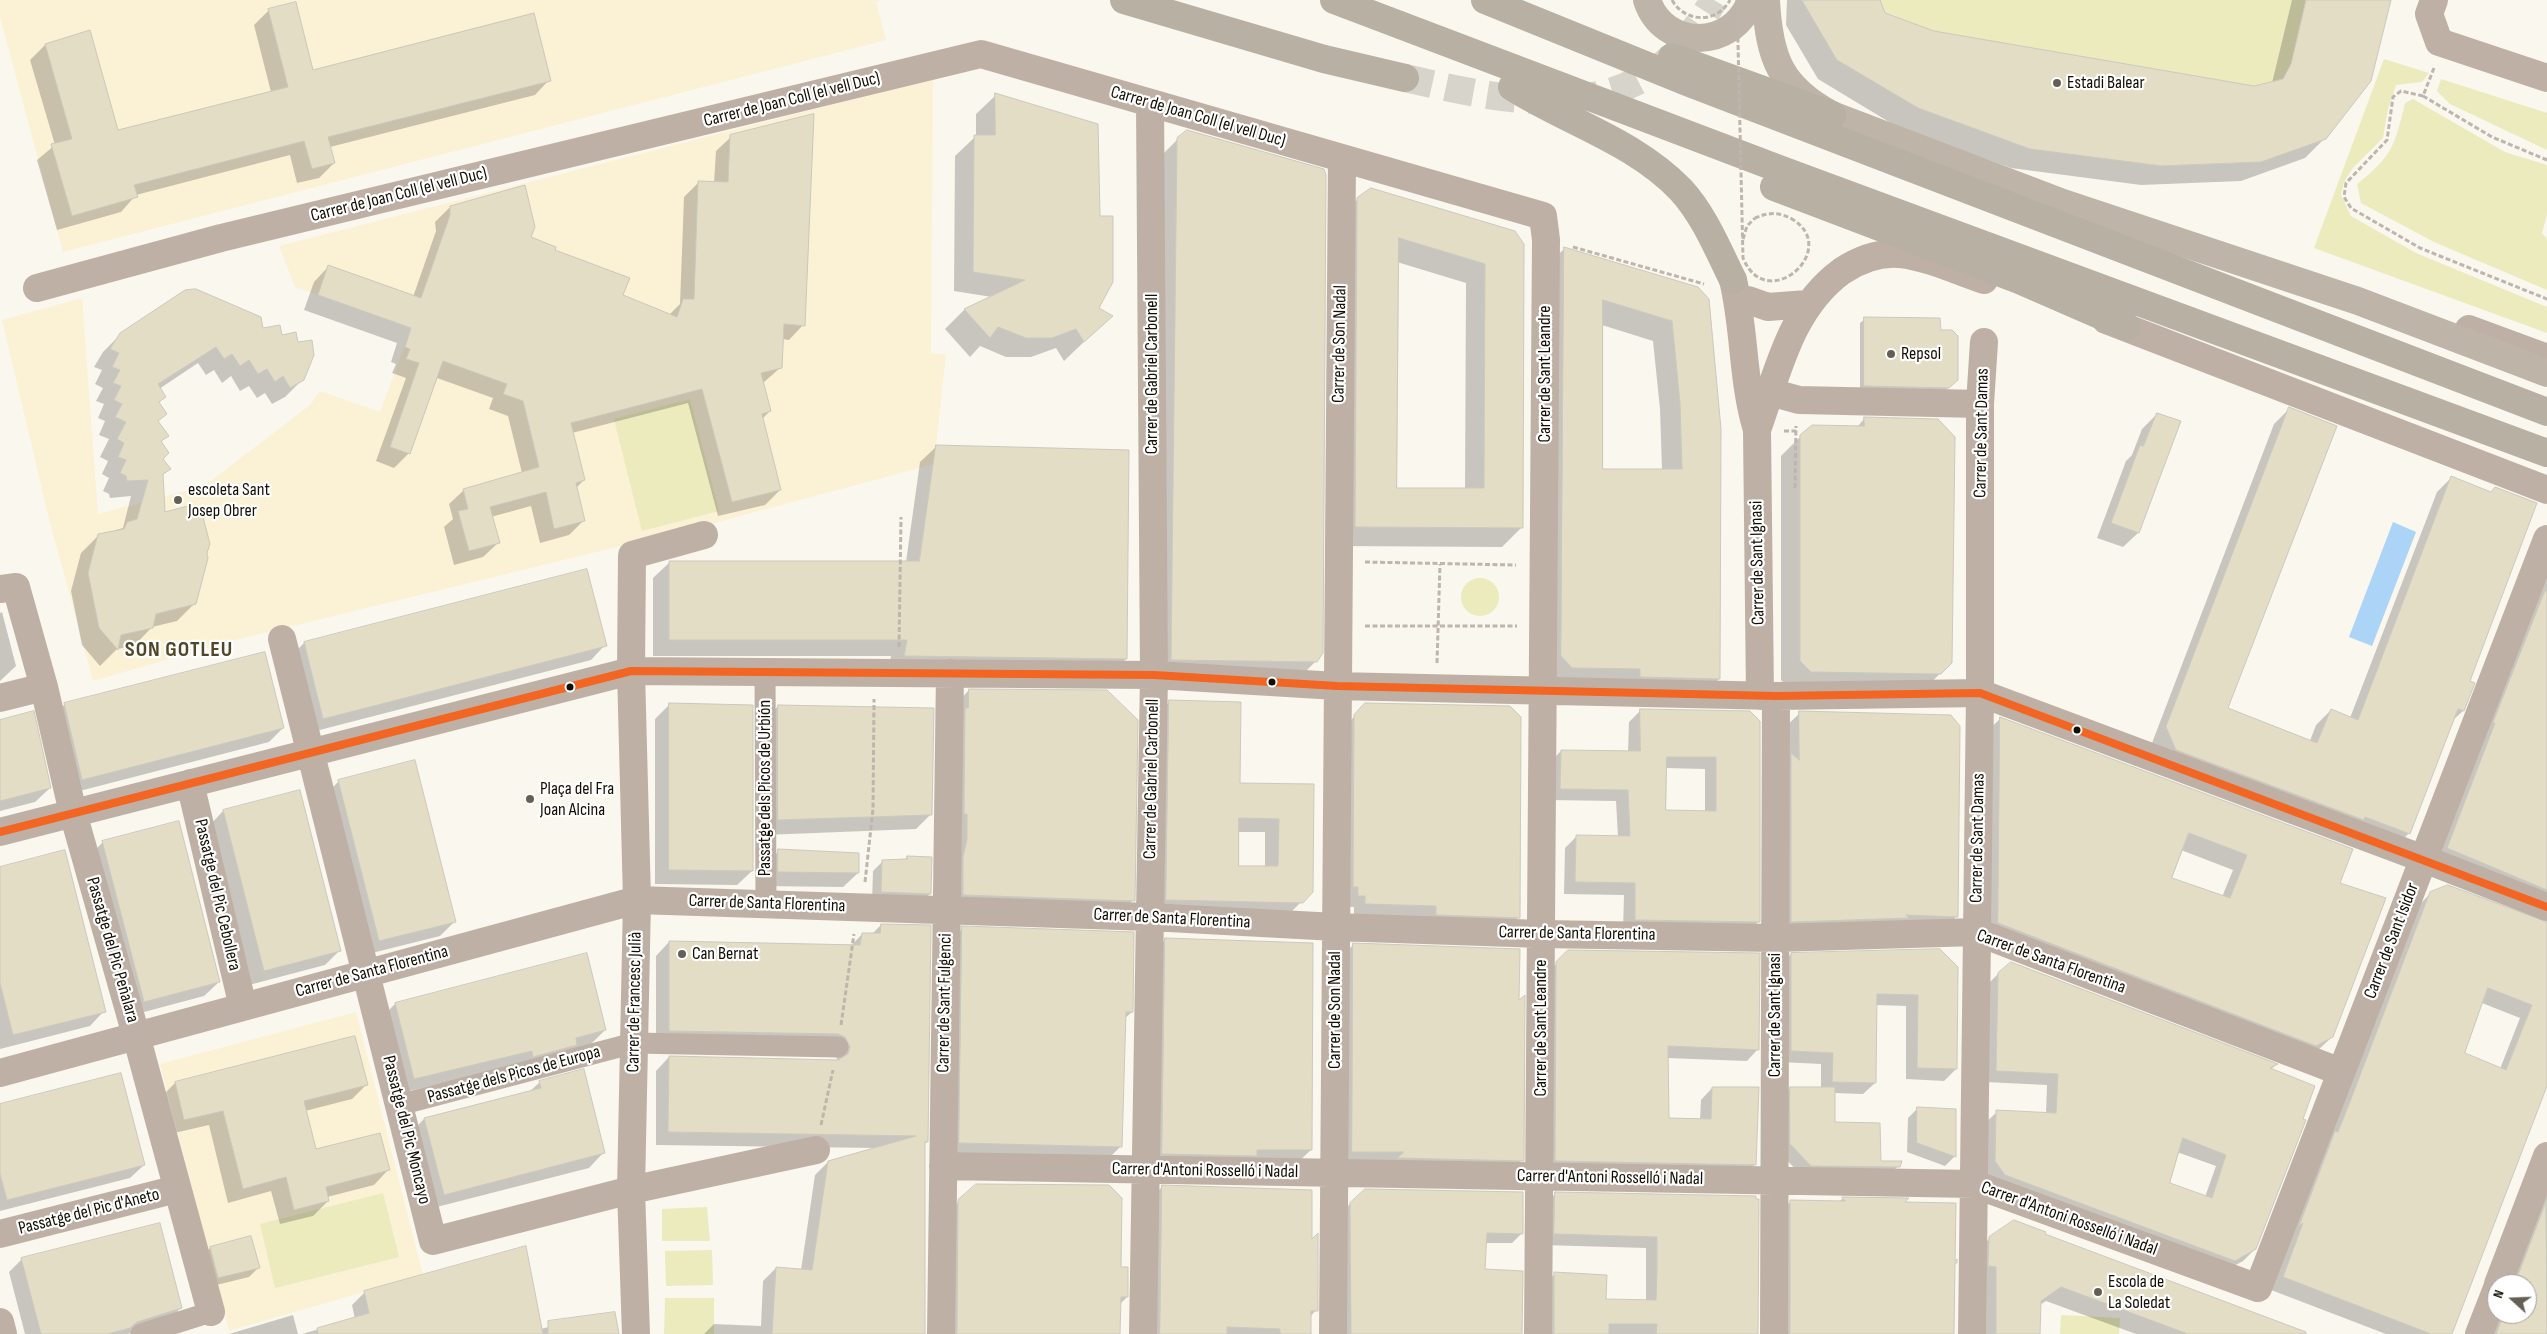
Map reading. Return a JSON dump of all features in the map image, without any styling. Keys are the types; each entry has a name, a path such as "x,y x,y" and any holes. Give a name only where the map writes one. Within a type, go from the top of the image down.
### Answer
{"highway":[{"path":"1124,0 1324,58 1405,78"},
{"path":"1334,0 2547,453"},
{"path":"1485,0 1687,82 2547,412"},
{"path":"1512,10 1641,47 1832,115"},
{"path":"1389,22 1512,87 1543,106 1596,131 1640,156 1681,190 1706,228 1730,288"},
{"path":"1512,87 2019,280 2127,327"}],"main road":[{"path":"1647,0 1657,19 1667,28 1681,35 1705,38 1718,36 1730,30 1742,17 1751,0"},
{"path":"1766,0 1769,37 1787,81 1800,96 1832,115 2120,222 2358,301 2547,373"}],"street":[{"path":"2434,0 2429,14 2439,42 2547,78"},
{"name":"Carrer de Joan Coll (el vell Duc)","path":"36,288 221,238 981,54 1342,158 1544,228"},
{"name":"Carrer de Gabriel Carbonell","path":"1143,1334 1154,676 1150,103"},
{"name":"Carrer de Son Nadal","path":"1333,1334 1342,158"},
{"path":"2120,222 2179,235 2362,290 2547,358"},
{"name":"Carrer de Sant Leandre","path":"1538,1334 1545,532 1544,228"},
{"path":"1757,430 1788,340 1807,304 1833,278 1852,265 1875,256 1901,254 2127,327 2547,490"},
{"path":"1730,288 1768,307 1807,304"},
{"path":"1730,288 1753,315 1762,371 1770,392"},
{"path":"1730,288 1741,314 1750,408 1757,430"},
{"name":"Carrer de Sant Damas","path":"1972,1334 1980,693 1980,404 1984,342"},
{"path":"1770,392 1799,400 1980,404"},
{"name":"Carrer de Sant Ignasi","path":"1757,430 1768,696 1775,938 1774,1334"},
{"path":"631,671 632,555 704,534"},
{"name":"Carrer de Sant Isidor","path":"2258,1288 2547,539"},
{"name":"Passatge del Pic Peñalara","path":"8,588 44,687 72,813 136,1035 211,1312"},
{"name":"Passatge del Pic Moncayo","path":"282,639 433,1241 631,1190 816,1150"},
{"path":"0,832 631,671 899,672 1154,676 1337,686 1768,696 1980,693 2547,907"},
{"name":"Carrer de Francesc Julià","path":"631,671 637,900 631,1190 636,1334"},
{"name":"Passatge dels Picos de Urbión","path":"765,671 766,904"},
{"name":"Carrer de Sant Fulgenci","path":"941,1334 950,673"},
{"path":"0,698 44,687"},
{"name":"Passatge del Pic Cebollera","path":"190,783 243,1007"},
{"name":"Carrer de Santa Florentina","path":"0,1073 637,900 1150,917 1336,927 1542,934 1775,938 1977,932 2341,1072"},
{"name":"Passatge dels Picos de Europa","path":"399,1105 634,1043 838,1047"},
{"path":"2502,1274 2547,1156"},
{"name":"Carrer d'Antoni Rosselló i Nadal","path":"943,1166 1974,1184 2258,1288"},
{"name":"Passatge del Pic d'Aneto","path":"0,1234 177,1190"},
{"path":"141,1334 211,1312"},
{"path":"2480,1334 2487,1315"},
{"path":"0,1322 3,1334"}],"path":[{"path":"1672,0 1679,10 1687,15 1704,18 1720,13 1730,0"},
{"path":"1737,0 1742,239 1743,248 1743,258 1747,266 1761,278 1780,280 1797,272 1808,252 1808,240 1799,224 1783,215 1775,213 1756,218 1747,226 1745,234 1742,243 1740,252"},
{"path":"2423,96 2435,66 2439,42"},
{"path":"2547,160 2492,137 2423,96 2401,91 2393,97 2387,140 2346,183 2344,197 2351,208 2420,248 2547,299"},
{"path":"1544,228 1730,288"},
{"path":"899,672 901,517"},
{"path":"1338,562 1544,565"},
{"path":"1437,688 1440,564"},
{"path":"1337,626 1544,626"}],"shaded area":[{"path":"0,0 881,0 876,2 886,40 63,252 0,17"},
{"path":"933,79 931,353 946,355 934,464 703,526 235,640 93,681 49,519 2,320 82,298 98,514 204,486 310,405 320,391 380,412 411,328 295,287 279,246"},
{"path":"356,1012 423,1275 229,1331 160,1064"}],"green space":[{"name":"Estadi Balear","path":"1880,0 2306,0 2291,64 2283,79 2254,86 1934,31 1885,13"},
{"path":"2384,59 2429,73 2422,82 2396,85 2388,109 2383,138 2353,168 2344,182 2341,195 2351,216 2416,253 2547,307 2547,333 2314,248"},
{"path":"2441,79 2547,113 2547,150 2450,104 2437,91"},
{"path":"2413,99 2505,152 2547,165 2547,215 2542,233 2547,239 2547,290 2434,242 2361,203 2357,184 2385,158 2395,140 2405,103"},
{"path":"690,399 719,511 642,531 614,419"},
{"path":"1480,578 1487,579 1493,584 1498,590 1498,604 1493,610 1487,615 1480,616 1473,615 1467,610 1462,604 1461,597 1462,590 1467,584 1473,579"},
{"path":"383,1193 399,1257 275,1288 260,1224"},
{"path":"707,1207 710,1241 662,1241 662,1209"},
{"path":"712,1250 713,1285 666,1286 665,1251"},
{"path":"665,1298 714,1298 714,1334 664,1334"},
{"path":"2061,1315 2120,1318 2119,1334 2060,1334"}],"water":[{"path":"2393,522 2416,532 2372,646 2349,637"}],"building":[{"name":"Estadi Balear","path":"1802,0 1880,0 1885,13 1934,31 2254,86 2283,79 2291,64 2306,0 2391,0 2371,81 2326,139 2261,162 2161,166 2030,149 1918,108 1837,60"},
{"path":"296,2 313,70 534,13 551,81 328,137 335,163 312,169 304,141 134,185 138,197 72,216 51,144 72,139 45,44 90,30 118,130 288,87 268,9"},
{"path":"995,93 1098,124 1100,216 1113,216 1113,282 1099,308 1113,316 1084,342 1076,329 1052,338 1026,338 998,327 990,338 964,309 1025,280 973,272 974,135 995,135"},
{"path":"814,114 805,326 784,324 782,368 761,373 771,411 762,414 781,490 732,502 702,389 571,423 585,480 576,483 585,521 554,529 546,492 490,507 500,543 469,551 458,511 468,509 463,489 539,467 523,401 503,394 507,384 443,361 410,454 390,447 419,363 406,359 410,349 405,347 411,328 318,295 328,265 421,298 450,215 450,206 525,185 535,227 531,237 556,247 555,250 630,278 623,295 677,317 683,299 694,299 698,181 728,182 730,135"},
{"path":"1187,130 1324,169 1326,175 1323,653 1317,662 1171,660 1177,138"},
{"path":"1371,188 1515,231 1524,244 1523,528 1355,527 1357,198","holes":["1399,238 1485,264 1484,488 1397,488"]},
{"path":"1564,247 1698,287 1709,299 1721,429 1720,679 1640,677 1640,669 1572,668 1561,656","holes":["1603,300 1672,321 1680,403 1682,469 1603,469"]},
{"path":"196,289 261,317 263,328 280,325 282,335 296,332 298,342 312,340 314,355 304,380 290,388 283,376 275,382 267,369 258,374 249,360 240,366 232,354 224,359 216,347 158,384 166,397 159,402 167,414 158,421 169,436 161,441 169,453 163,459 171,469 163,474 165,512 192,505 203,517 210,544 207,553 208,558 196,604 156,614 153,628 121,635 118,650 99,628 88,573 98,534 124,529 127,522 137,519 148,480 127,481 126,476 120,473 126,460 118,457 124,443 117,439 126,422 115,417 122,404 114,400 121,386 113,383 120,370 112,367 119,353 110,349 120,333 185,290"},
{"path":"1864,317 1940,318 1941,330 1952,330 1958,336 1958,380 1949,388 1864,386"},
{"path":"2289,407 2337,426 2228,708 2317,743 2331,709 2358,720 2451,476 2491,492 2495,487 2537,503 2470,681 2475,683 2464,711 2458,709 2410,834 2365,817 2364,820 2176,750 2166,727"},
{"path":"2157,413 2181,421 2139,533 2111,523 2140,445 2143,446"},
{"path":"1864,417 1938,419 1955,437 1952,663 1941,674 1811,672 1800,661 1800,435 1812,425 1864,426"},
{"path":"936,445 1129,450 1127,659 904,656 907,640 669,640 669,561 919,561"},
{"path":"587,569 607,646 323,719 304,642"},
{"path":"2545,591 2547,591 2547,890 2447,848 2495,723 2493,723"},
{"path":"265,652 284,728 82,780 64,703"},
{"path":"969,689 1107,690 1138,720 1135,901 963,895 963,857 967,839 967,814 964,814 965,708 968,708"},
{"path":"1169,700 1241,702 1240,783 1314,784 1313,892 1303,903 1166,900","holes":["1239,818 1279,819 1278,866 1239,866"]},
{"path":"669,703 753,705 753,871 669,870"},
{"path":"1365,703 1510,706 1521,717 1520,918 1436,915 1436,906 1365,904 1365,896 1358,896 1358,887 1353,887 1354,715"},
{"path":"778,705 934,708 932,815 778,820"},
{"path":"1640,709 1750,711 1760,721 1760,922 1635,920 1635,883 1575,882 1576,835 1630,836 1628,790 1560,789 1561,750 1640,751","holes":["1667,757 1716,757 1716,811 1666,810"]},
{"path":"34,711 51,788 0,801 0,720"},
{"path":"1799,711 1951,715 1960,726 1958,917 1906,915 1909,918 1791,922 1791,753 1799,760"},
{"path":"2000,717 2353,849 2340,883 2386,898 2333,1037 2316,1046 1998,923","holes":["2189,833 2247,855 2230,898 2172,878"]},
{"path":"415,760 456,922 379,941 338,780"},
{"path":"300,790 341,951 264,971 223,810"},
{"path":"179,821 220,982 144,1002 102,841"},
{"path":"778,849 859,853 859,873 778,872"},
{"path":"65,850 106,1012 13,1035 0,983 0,867"},
{"path":"907,856 932,857 931,894 881,892 882,860 907,859"},
{"path":"2448,885 2547,922 2547,1086 2452,1334 2431,1334 2283,1277 2303,1223 2299,1226 2335,1131 2338,1132 2430,892","holes":["2488,988 2532,1005 2506,1070 2465,1053"]},
{"path":"881,924 931,925 928,1142 925,1142 925,1334 772,1334 776,1267 812,1270 828,1161 916,1136 668,1132 669,1056 838,1060 848,1054 850,1047 845,1037 838,1034 669,1031 669,941 860,945 862,933 880,933"},
{"path":"962,926 1134,932 1133,1012 1126,1012 1122,1147 959,1143"},
{"path":"1165,938 1313,943 1312,1150 1257,1150 1257,1156 1162,1154"},
{"path":"1353,943 1520,949 1519,1000 1525,995 1524,1161 1397,1158 1404,1152 1352,1152"},
{"path":"1940,949 1958,967 1957,1069 1917,1068 1918,995 1877,994 1876,1083 1832,1082 1833,1053 1791,1051 1791,953"},
{"path":"1568,950 1760,953 1759,1050 1668,1046 1669,1118 1711,1119 1712,1087 1759,1087 1756,1165 1555,1161 1556,962"},
{"path":"587,953 606,1030 576,1038 577,1045 533,1057 532,1051 414,1079 395,1003"},
{"path":"2011,962 2278,1064 2270,1068 2315,1086 2303,1119 2306,1120 2256,1249 2235,1261 2005,1175 1995,1161 1996,1110 2056,1113 2058,1074 1996,1071 1998,973","holes":["2183,1138 2226,1155 2212,1198 2170,1183"]},
{"path":"355,1036 368,1085 304,1101 316,1149 380,1133 390,1170 326,1187 329,1201 294,1210 286,1177 243,1189 223,1111 184,1120 175,1082"},
{"path":"584,1069 605,1153 444,1195 424,1118 541,1088 539,1081"},
{"path":"121,1073 145,1165 7,1200 0,1174 0,1104"},
{"path":"1790,1087 1835,1087 1835,1122 1880,1123 1881,1161 1902,1161 1900,1167 1811,1166 1790,1144"},
{"path":"1917,1107 1956,1109 1956,1157 1917,1143"},
{"path":"976,1184 1109,1185 1122,1198 1121,1267 1128,1267 1128,1297 1121,1297 1120,1334 957,1334 958,1200"},
{"path":"1162,1185 1312,1190 1312,1239 1318,1233 1318,1311 1311,1311 1311,1334 1280,1334 1280,1329 1227,1327 1227,1334 1160,1334"},
{"path":"1365,1189 1523,1192 1523,1234 1487,1233 1485,1269 1523,1271 1522,1334 1351,1334 1350,1203"},
{"path":"1555,1192 1756,1196 1756,1199 1759,1199 1758,1334 1656,1334 1657,1324 1609,1324 1609,1334 1554,1334 1554,1272 1607,1275 1606,1299 1656,1300 1657,1269 1657,1237 1554,1234"},
{"path":"1842,1197 1909,1198 1905,1202 1956,1203 1955,1261 1957,1259 1957,1263 1955,1263 1954,1334 1790,1334 1790,1200 1845,1201"},
{"path":"2546,1202 2547,1334 2496,1334 2500,1324 2537,1324 2537,1274 2519,1274"},
{"name":"Escola de La Soledat","path":"2014,1220 2046,1232 2045,1234 2306,1332 2306,1334 2188,1334 2061,1287 2041,1301 2040,1334 1996,1334 1996,1267 1988,1266 1989,1237"},
{"path":"160,1223 182,1308 137,1322 130,1328 108,1334 41,1334 21,1258"},
{"path":"251,1236 260,1268 218,1278 210,1247"},
{"path":"526,1246 543,1334 318,1334 317,1328 369,1313 364,1291"},
{"path":"615,1312 619,1334 548,1334 548,1321"}],"tunnel":[{"path":"1405,78 1471,92 1539,100 1573,99 1605,93 1636,82 1665,63 1692,33 1714,0"}],"transit line":[{"path":"0,832 631,671 1154,675 1337,686 1776,696 1980,693 2547,907"}],"place":[{"name":"Estadi Balear","path":"2057,83"},
{"name":"Repsol","path":"1891,354"},
{"name":"escoleta Sant Josep Obrer","path":"178,500"},
{"name":"Plaça del Fra Joan Alcina","path":"530,799"},
{"name":"Can Bernat","path":"682,954"},
{"name":"Escola de La Soledat","path":"2098,1292"}],"district":[{"name":"SON GOTLEU","path":"179,650"}]}
